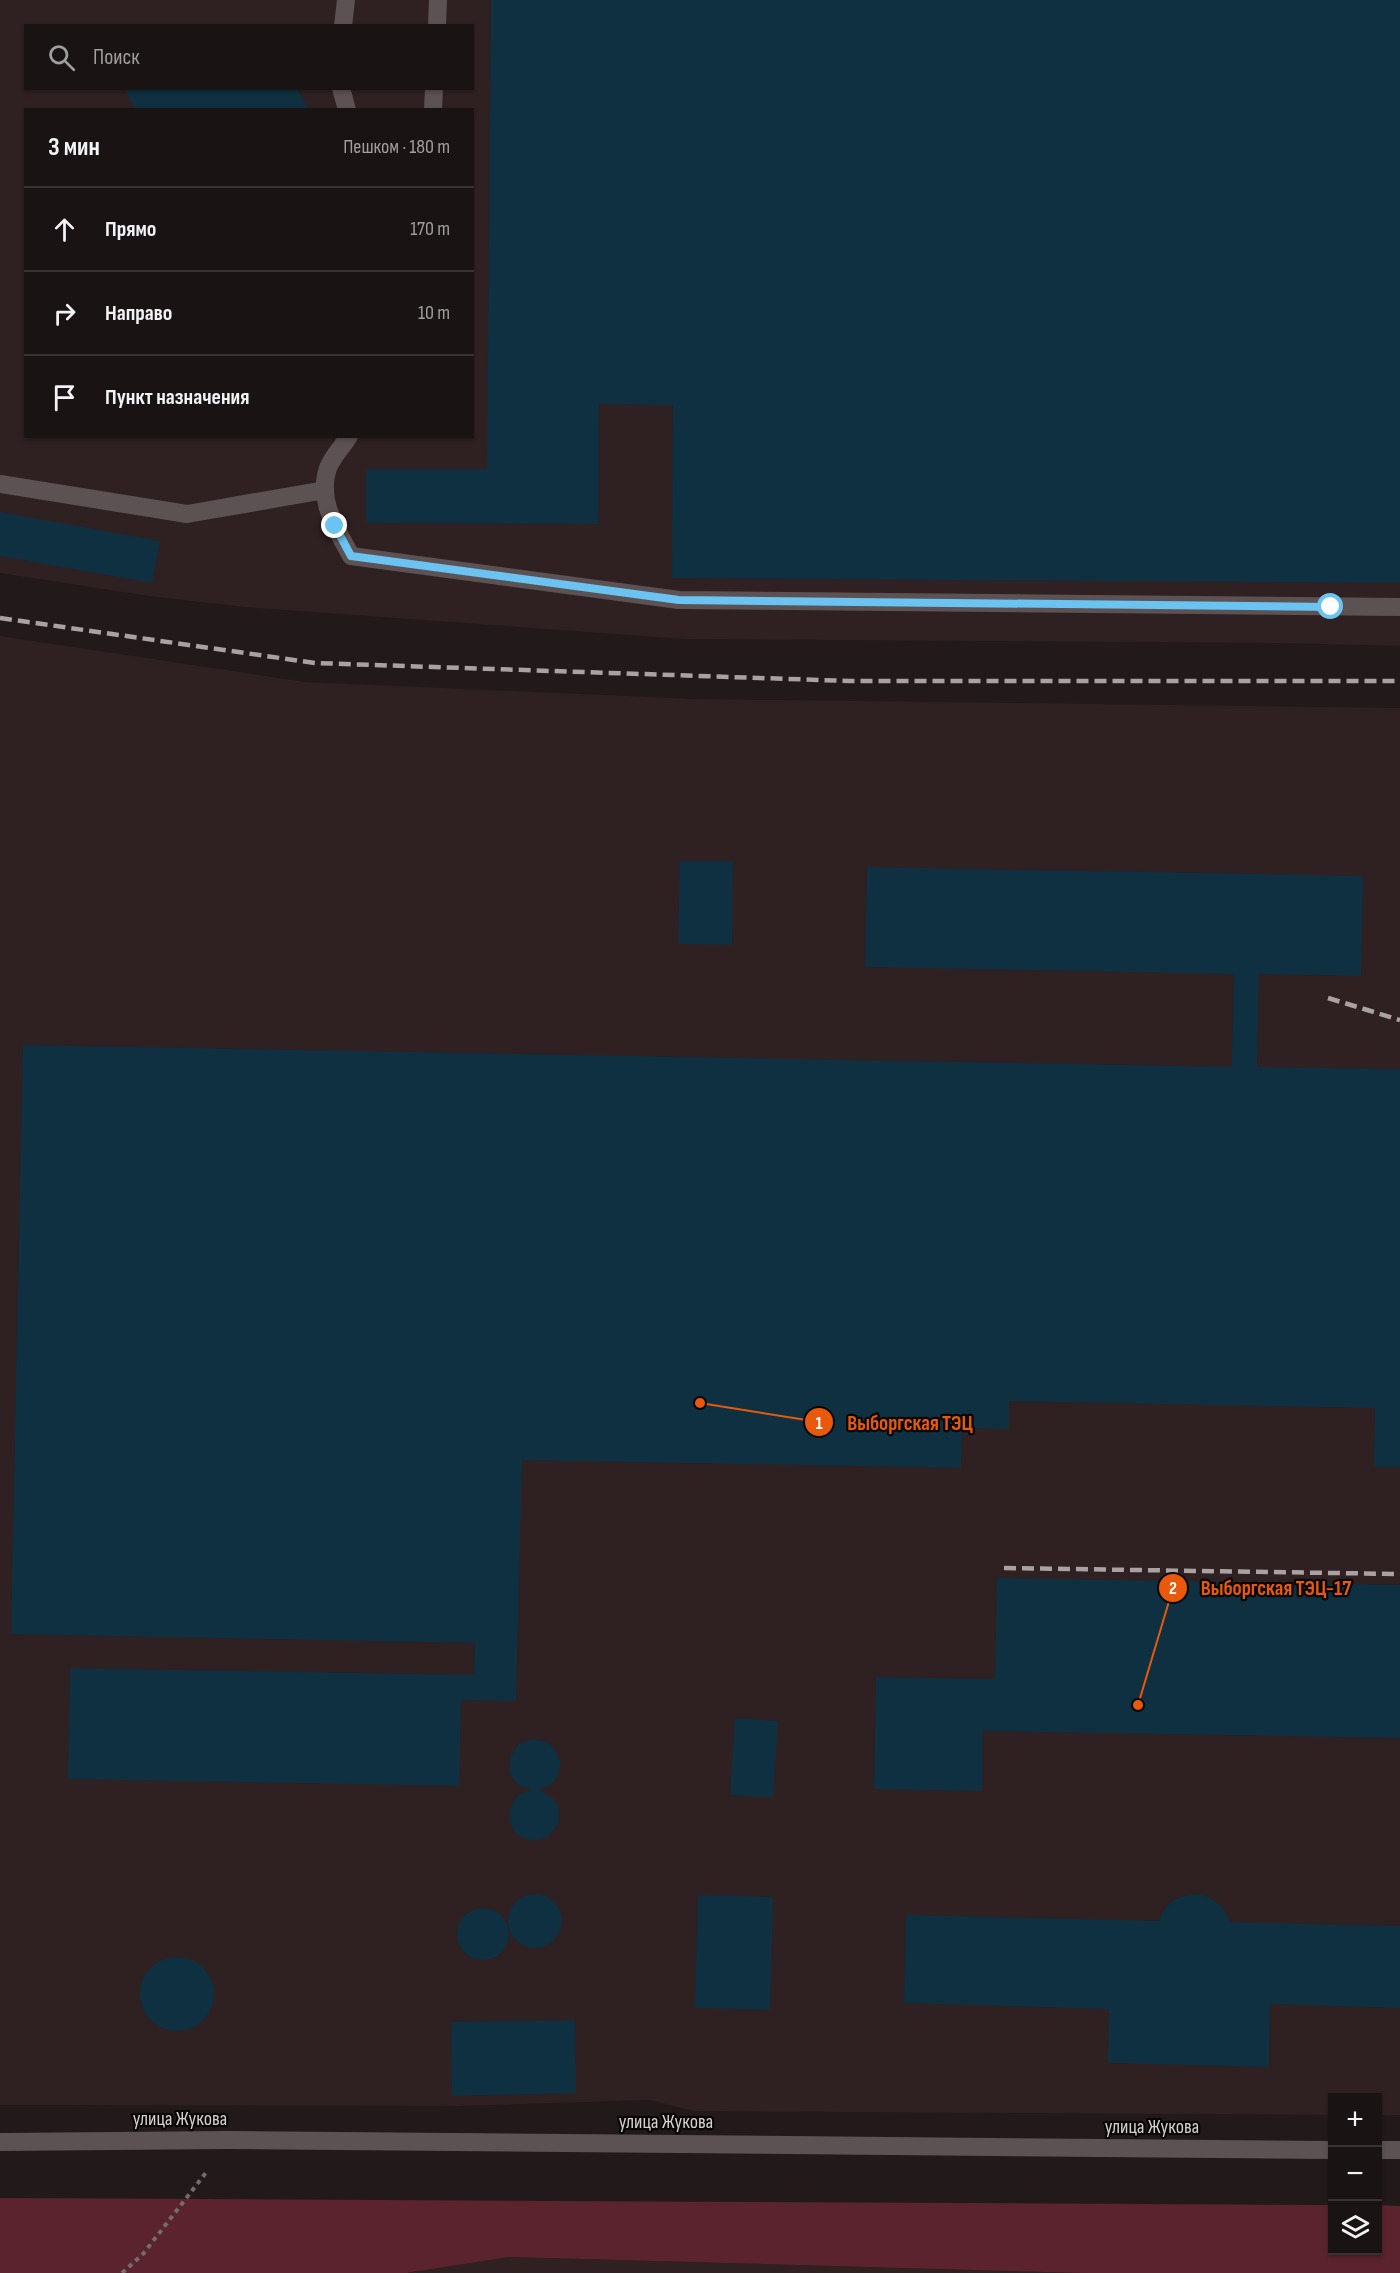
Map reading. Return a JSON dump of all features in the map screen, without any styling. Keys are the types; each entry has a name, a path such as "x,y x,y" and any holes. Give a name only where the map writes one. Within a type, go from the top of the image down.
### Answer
{"street":[{"path":"344,24 346,0"},
{"path":"437,24 438,0"},
{"path":"342,90 346,108"},
{"path":"433,108 434,90"},
{"path":"348,438 328,467 325,490 327,512 351,556 679,600 1400,607"},
{"path":"0,484 187,514 325,490"},
{"name":"улица Жукова","path":"0,2142 229,2140 1328,2150"},
{"path":"1382,2150 1400,2150"}],"path":[{"path":"122,2273 150,2245 202,2179 229,2140"}],"shaded area":[{"path":"0,0 1400,0 1400,646 1280,643 684,639 245,607 149,596 0,573"},
{"path":"0,636 305,682 695,699 1400,708 1400,2115 1382,2115 1382,2093 1328,2093 1328,2115 694,2111 650,2100 458,2106 0,2105"},
{"path":"0,2198 1328,2205 1328,2255 1382,2255 1382,2205 1400,2206 1400,2273 1082,2273 509,2257 406,2273 0,2273"},
{"path":"509,2257 1082,2273 406,2273"}],"building":[{"path":"491,0 1400,0 1400,583 672,578 673,405 599,404 598,524 366,523 366,469 487,469"},
{"path":"298,90 308,108 135,108 126,91"},
{"path":"0,512 160,541 152,583 0,556"},
{"path":"680,861 733,861 732,945 678,944"},
{"path":"867,867 1363,876 1361,976 1259,974 1257,1067 1400,1069 1400,1467 1374,1467 1375,1408 1009,1401 1009,1429 962,1428 961,1468 522,1460 516,1701 461,1700 459,1786 68,1779 70,1668 474,1675 475,1643 11,1634 23,1045 1232,1067 1234,974 865,967"},
{"path":"997,1578 1400,1585 1400,1738 983,1731 982,1791 874,1789 876,1677 995,1679"},
{"path":"735,1718 778,1721 773,1798 730,1795"},
{"path":"533,1739 548,1743 554,1748 561,1764 556,1779 539,1790 554,1799 558,1806 559,1823 549,1836 534,1841 519,1836 513,1830 509,1816 510,1808 518,1795 532,1790 519,1785 514,1780 510,1773 510,1757 519,1744"},
{"path":"535,1894 545,1896 554,1902 560,1911 562,1921 560,1931 554,1940 545,1946 535,1948 525,1946 516,1940 510,1931 508,1921 510,1911 516,1902 525,1896"},
{"path":"1192,1894 1203,1895 1214,1900 1223,1908 1230,1922 1400,1926 1400,2008 1270,2004 1269,2067 1108,2063 1109,2009 904,2003 906,1915 1159,1921 1163,1911 1171,1902"},
{"path":"698,1895 773,1897 770,2010 695,2008"},
{"path":"483,1908 493,1910 501,1916 507,1924 509,1934 507,1944 501,1952 493,1958 483,1960 473,1958 465,1952 459,1944 457,1934 459,1924 465,1916 473,1910"},
{"path":"177,1957 198,1963 208,1973 214,1994 208,2015 198,2025 177,2031 156,2025 146,2015 140,1994 146,1973 156,1963"},
{"path":"575,2020 576,2093 452,2096 451,2022"}],"railway":[{"path":"0,618 315,663 849,681 1400,681"},
{"path":"1328,998 1400,1020"},
{"path":"1004,1568 1400,1574"}],"place":[{"name":"Выборгская ТЭЦ","path":"700,1403"},
{"name":"Выборгская ТЭЦ-17","path":"1138,1705"}],"route":[{"path":"335,526 351,556 679,600 1331,607"}]}
